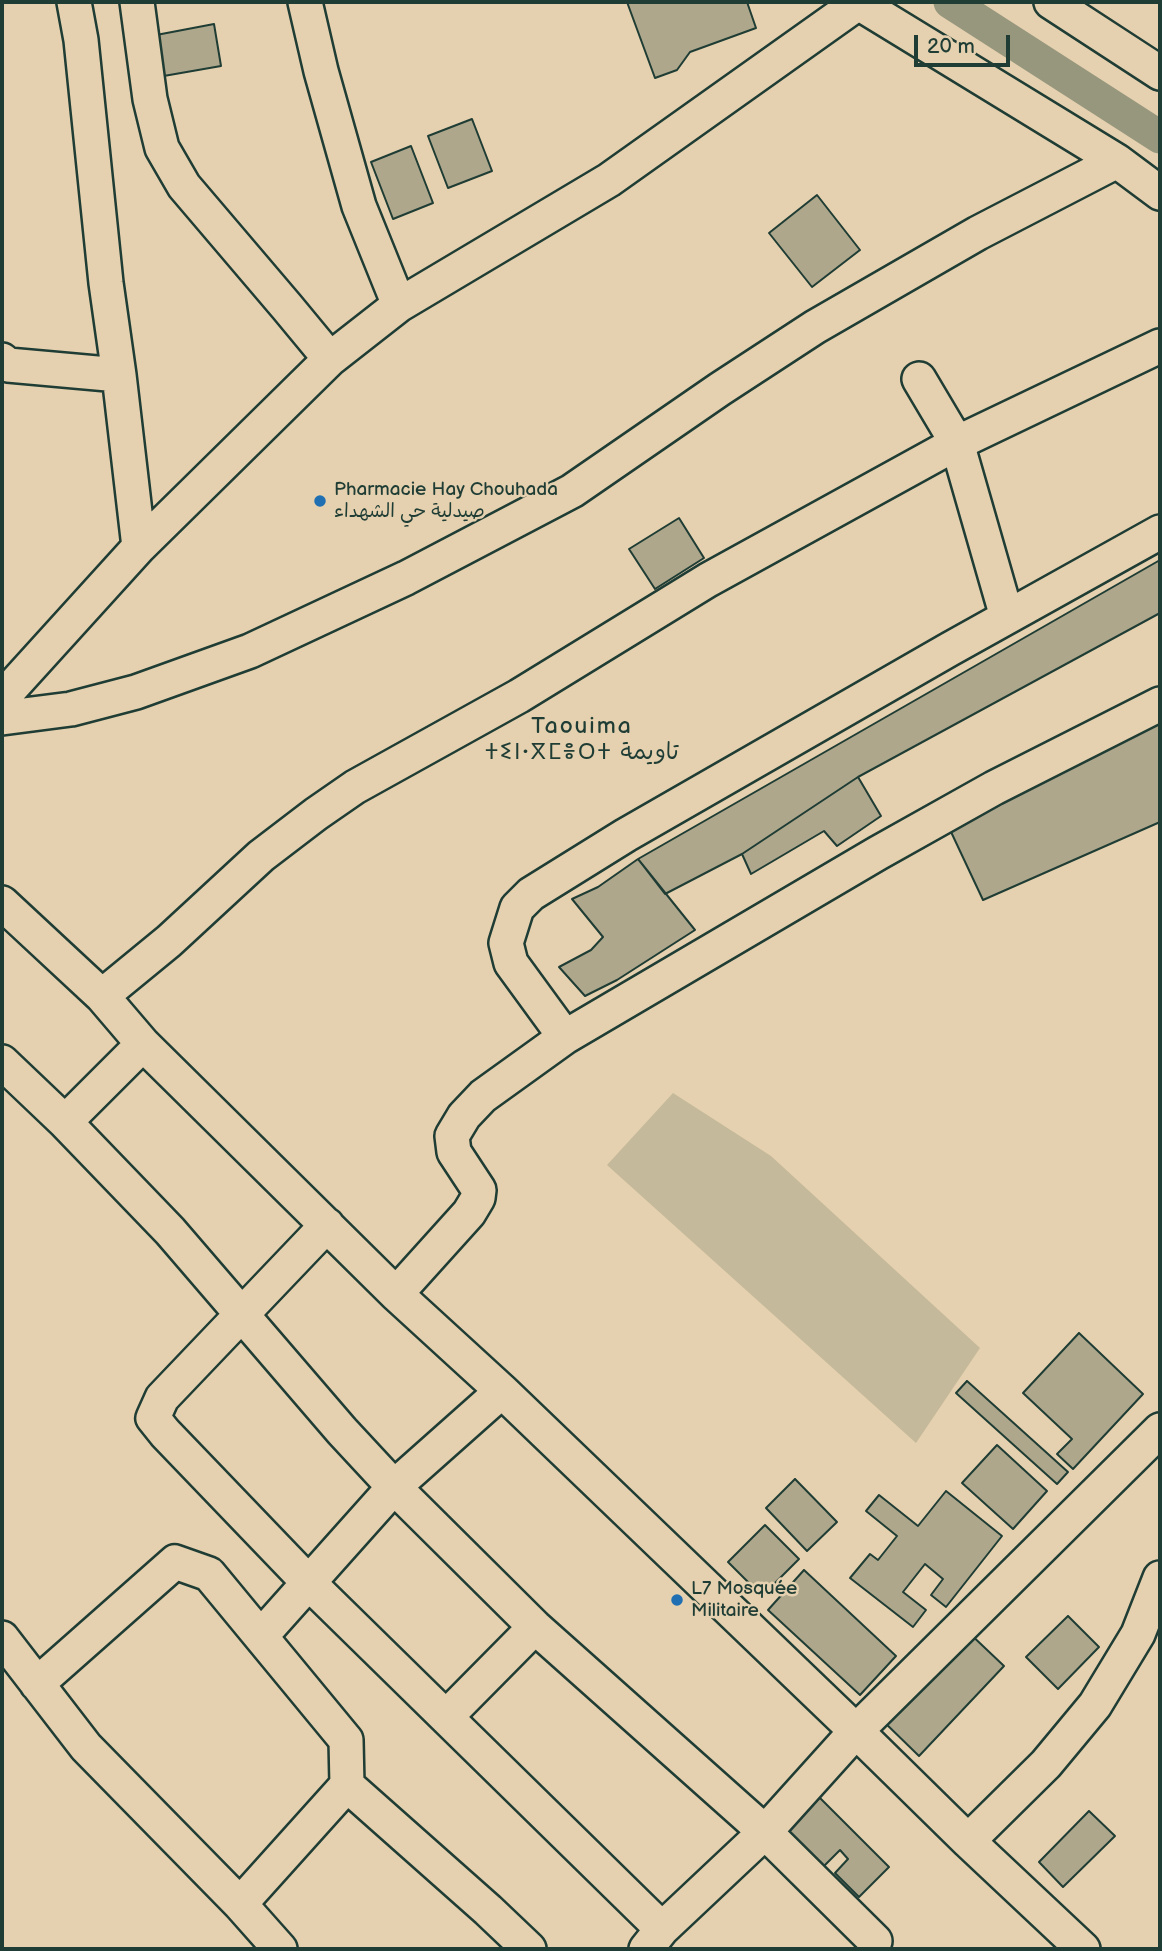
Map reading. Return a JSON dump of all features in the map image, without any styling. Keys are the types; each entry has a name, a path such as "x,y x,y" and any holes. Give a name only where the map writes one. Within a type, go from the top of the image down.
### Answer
{"street":[{"path":"74,2 81,40 106,283 139,547"},
{"path":"137,2 150,99 162,148 184,187 330,359"},
{"path":"305,2 321,71 359,206 399,305"},
{"path":"2,698 139,547 330,359 399,305 609,180 857,2 1117,161 1160,193"},
{"path":"1051,2 1160,73"},
{"path":"2,718 71,709 136,692 250,651 406,578 572,491 720,389 827,320 978,233 1117,161"},
{"path":"102,996 169,941 261,856 355,787 519,695 708,580 957,443 1160,346"},
{"path":"2,360 8,365 119,375"},
{"path":"919,379 957,443 1007,617"},
{"path":"565,1037 511,963 506,943 517,908 531,894 626,835 1160,532"},
{"path":"396,1294 469,1213 478,1198 479,1190 454,1152 452,1136 464,1115 483,1096 565,1037 878,853 994,788 1160,705"},
{"path":"2,903 102,996 143,1044 396,1294 502,1391 1083,1949"},
{"path":"65,1122 143,1044"},
{"path":"2,1062 65,1122 170,1231 342,1431 394,1487 536,1627 765,1832 875,1941"},
{"path":"327,1225 162,1398 153,1418 309,1583 446,1717 654,1939 765,1832 856,1731 1160,1430"},
{"path":"261,1636 394,1487 502,1391"},
{"path":"37,1684 175,1562 209,1574 346,1740 347,1785 240,1904"},
{"path":"968,1841 1046,1764 1095,1705 1138,1634 1160,1578"},
{"path":"446,1717 536,1627"},
{"path":"2,1638 86,1746 240,1904 280,1949"},
{"path":"347,1785 529,1949"}],"shaded area":[{"path":"673,1093 771,1156 980,1348 916,1443 607,1165"}],"building":[{"path":"627,2 747,2 756,28 690,52 677,70 655,78"},
{"path":"214,24 221,66 158,77 151,36"},
{"path":"472,119 492,171 448,188 428,136"},
{"path":"411,146 433,203 393,219 371,162"},
{"path":"817,195 860,250 812,287 769,233"},
{"path":"679,518 704,558 655,589 629,549"},
{"path":"1160,560 1160,613 858,777 742,854 665,894 638,859"},
{"path":"1160,720 1160,822 983,900 944,817"},
{"path":"858,777 881,816 837,846 824,831 751,874 742,854"},
{"path":"638,859 695,930 617,980 585,996 559,967 591,950 603,937 572,899 598,887"},
{"path":"1079,1333 1143,1394 1073,1469 1057,1454 1072,1439 1023,1393"},
{"path":"967,1381 1068,1472 1057,1484 956,1393"},
{"path":"997,1445 1047,1491 1013,1529 962,1483"},
{"path":"795,1479 837,1522 807,1551 766,1508"},
{"path":"946,1491 1002,1536 946,1607 931,1595 943,1579 925,1564 903,1592 926,1610 913,1627 850,1578 870,1554 878,1560 897,1536 866,1511 879,1495 918,1526"},
{"path":"765,1525 799,1559 762,1596 728,1562"},
{"path":"804,1570 896,1656 860,1695 768,1610"},
{"path":"1068,1616 1099,1647 1058,1689 1026,1657"},
{"path":"965,1629 1004,1666 919,1756 880,1718"},
{"path":"817,1795 889,1867 859,1897 835,1873 848,1859 840,1850 818,1872 779,1832"},
{"path":"1089,1811 1115,1836 1063,1887 1039,1862"}],"waterway":[{"path":"950,2 1160,137"}],"place":[{"name":"Pharmacie Hay Chouhada صيدلية حي الشهداء","path":"320,501"},
{"name":"L7 Mosquée Militaire","path":"677,1600"}],"district":[{"name":"Taouima ⵜⵉⵏ•ⴳⵎⴻⵔⵜ تاويمة","path":"582,740"}]}
